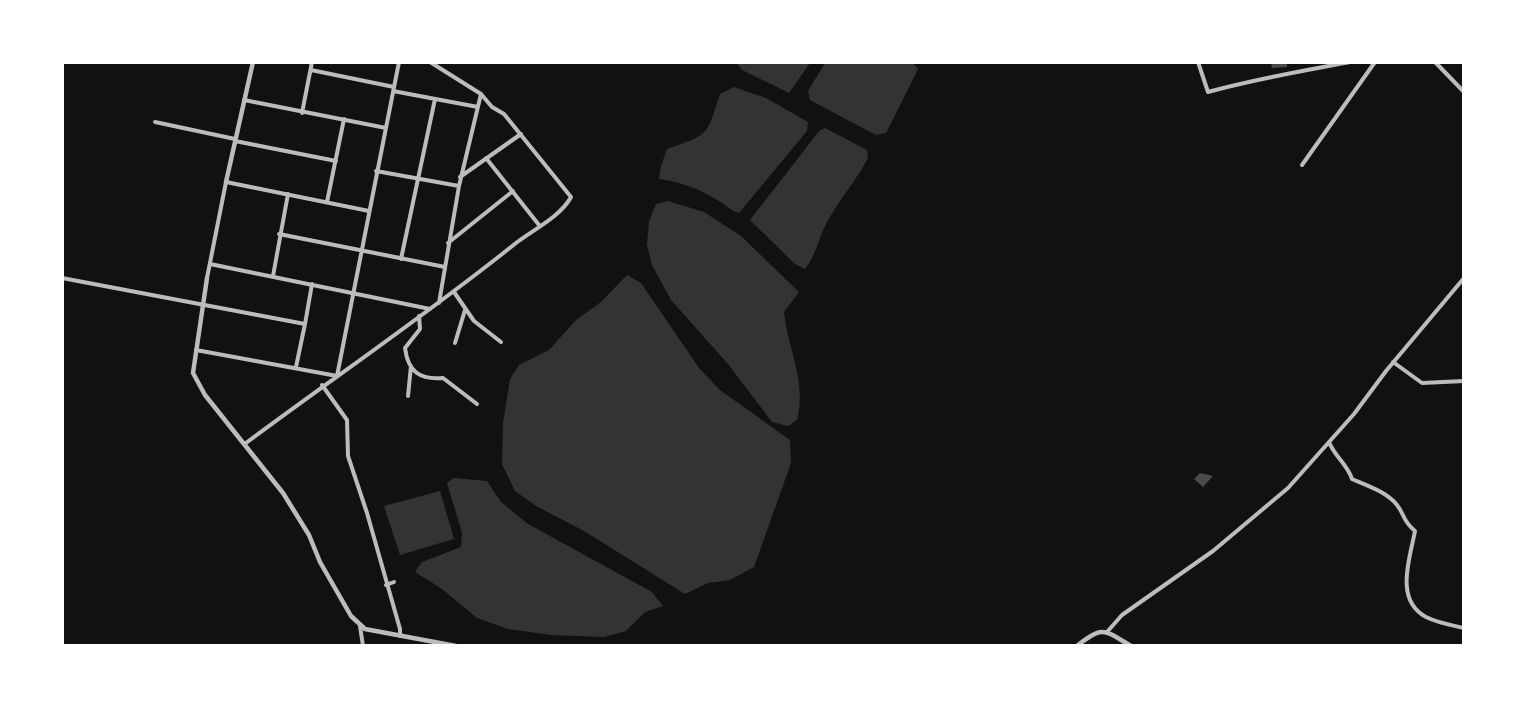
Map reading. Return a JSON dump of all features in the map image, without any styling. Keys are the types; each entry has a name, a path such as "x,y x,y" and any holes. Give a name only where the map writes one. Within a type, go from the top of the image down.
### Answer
{"street":[{"path":"253,62 207,278 193,373 205,395 246,443 298,516 354,621 360,626 400,636 456,646"},
{"path":"302,112 312,62"},
{"path":"338,376 376,171 399,62"},
{"path":"246,443 454,292 539,225 562,210 571,197 504,114 492,107 481,94 430,62"},
{"path":"1198,62 1208,92 1287,72 1322,69 1350,62"},
{"path":"1302,165 1375,62"},
{"path":"1436,62 1464,92"},
{"path":"311,70 478,107"},
{"path":"439,303 458,186 481,94"},
{"path":"402,259 435,99"},
{"path":"244,100 386,128"},
{"path":"327,202 344,120"},
{"path":"155,122 336,161"},
{"path":"460,177 521,134"},
{"path":"486,158 539,225"},
{"path":"376,171 458,186"},
{"path":"226,182 369,211"},
{"path":"448,243 513,191"},
{"path":"273,276 288,194"},
{"path":"280,234 444,267"},
{"path":"210,264 430,309"},
{"path":"62,278 305,324"},
{"path":"1107,632 1122,615 1213,551 1288,488 1354,414 1393,362 1464,278"},
{"path":"296,367 312,284"},
{"path":"454,292 474,321 501,342"},
{"path":"454,343 465,310"},
{"path":"419,316 420,329 405,348 411,366 417,375 428,379 443,378 477,404"},
{"path":"196,350 338,376"},
{"path":"1393,362 1422,384 1464,381"},
{"path":"408,396 411,366"},
{"path":"322,386 347,420 348,456 367,513 400,629 400,636"},
{"path":"1329,442 1334,455 1349,470 1352,479 1377,490 1397,505 1404,522 1414,531 1407,564 1407,582 1408,597 1416,609 1436,621 1464,628"},
{"path":"386,585 394,582"},
{"path":"360,626 363,646"},
{"path":"1077,646 1094,632 1107,632 1131,646"}],"shaded area":[{"path":"737,63 810,63 789,93 742,70"},
{"path":"825,63 913,63 918,69 886,133 876,135 810,100 808,91"},
{"path":"734,87 766,98 808,122 807,131 739,213 712,197 683,184 659,179 667,149 691,140 704,132 712,119 720,94"},
{"path":"825,128 867,150 868,158 823,230 812,259 805,269 795,264 750,220 820,130"},
{"path":"668,201 704,212 741,236 799,292 784,312 800,392 797,420 788,426 772,422 728,364 671,300 652,265 647,245 649,221 656,204"},
{"path":"627,275 641,283 699,368 720,390 790,440 791,463 754,567 730,580 708,583 685,594 584,531 536,506 515,491 502,464 503,423 510,379 519,365 549,350 576,320 601,302"},
{"path":"454,478 487,481 501,502 528,524 652,592 663,606 645,612 626,631 604,637 551,635 508,629 477,618 442,589 415,572 422,562 461,547 462,533 447,483"},
{"path":"440,491 454,539 400,555 384,506"}],"building":[{"path":"1271,62 1287,62 1287,67 1272,68"},
{"path":"1200,473 1213,476 1203,487 1194,479"}]}
